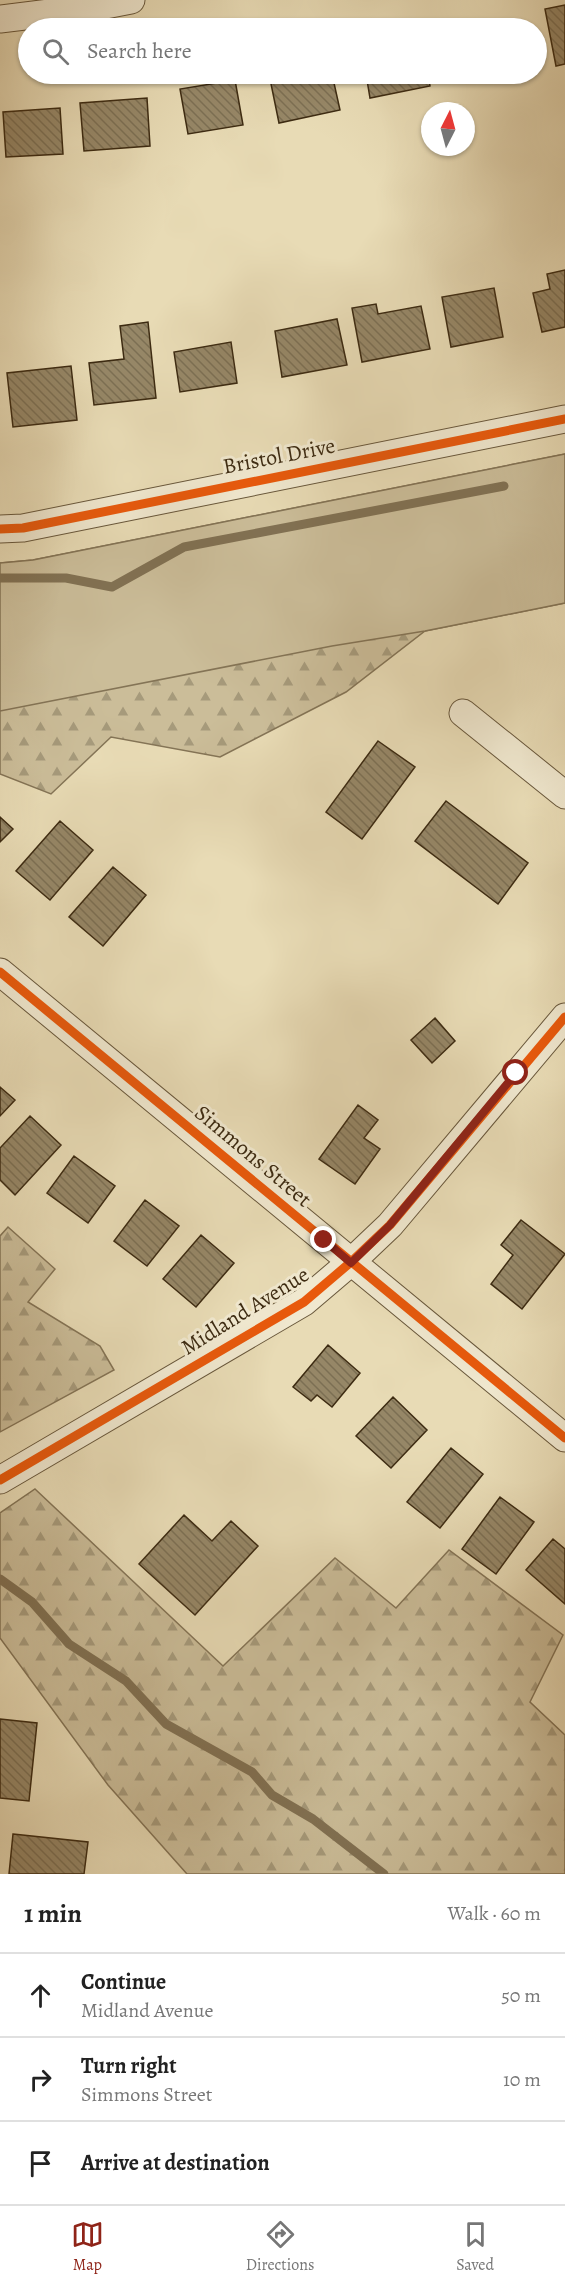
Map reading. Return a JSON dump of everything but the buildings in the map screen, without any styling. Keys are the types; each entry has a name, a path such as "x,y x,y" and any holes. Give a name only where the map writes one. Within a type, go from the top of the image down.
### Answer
{"street":[{"path":"0,19 90,8 131,0"},
{"name":"Bristol Drive","path":"0,529 34,526 565,418"},
{"path":"463,713 565,795"},
{"name":"Simmons Street","path":"0,972 565,1438"},
{"name":"Midland Avenue","path":"0,1480 304,1302 351,1263 390,1225 565,1017"}],"green space":[{"path":"565,454 565,603 425,631 346,692 220,757 111,737 51,794 0,774 0,563 33,560"},
{"path":"565,454 565,603 0,711 0,563 33,560"},
{"path":"8,1227 55,1269 28,1302 100,1346 114,1370 0,1432 0,1236"},
{"path":"35,1489 223,1666 335,1558 396,1608 449,1550 563,1635 530,1702 565,1735 565,1874 187,1874 108,1785 0,1638 0,1513"}],"waterway":[{"path":"0,578 66,578 112,587 184,547 504,486"},
{"path":"0,1579 32,1602 69,1644 126,1681 166,1724 252,1772 272,1795 313,1819 384,1874"}],"cycle path":[{"path":"0,529 23,528 565,419"},
{"path":"0,972 565,1438"},
{"path":"0,1480 304,1302 390,1225 565,1017"}],"route":[{"path":"324,1240 351,1263 390,1225 516,1073"}]}
